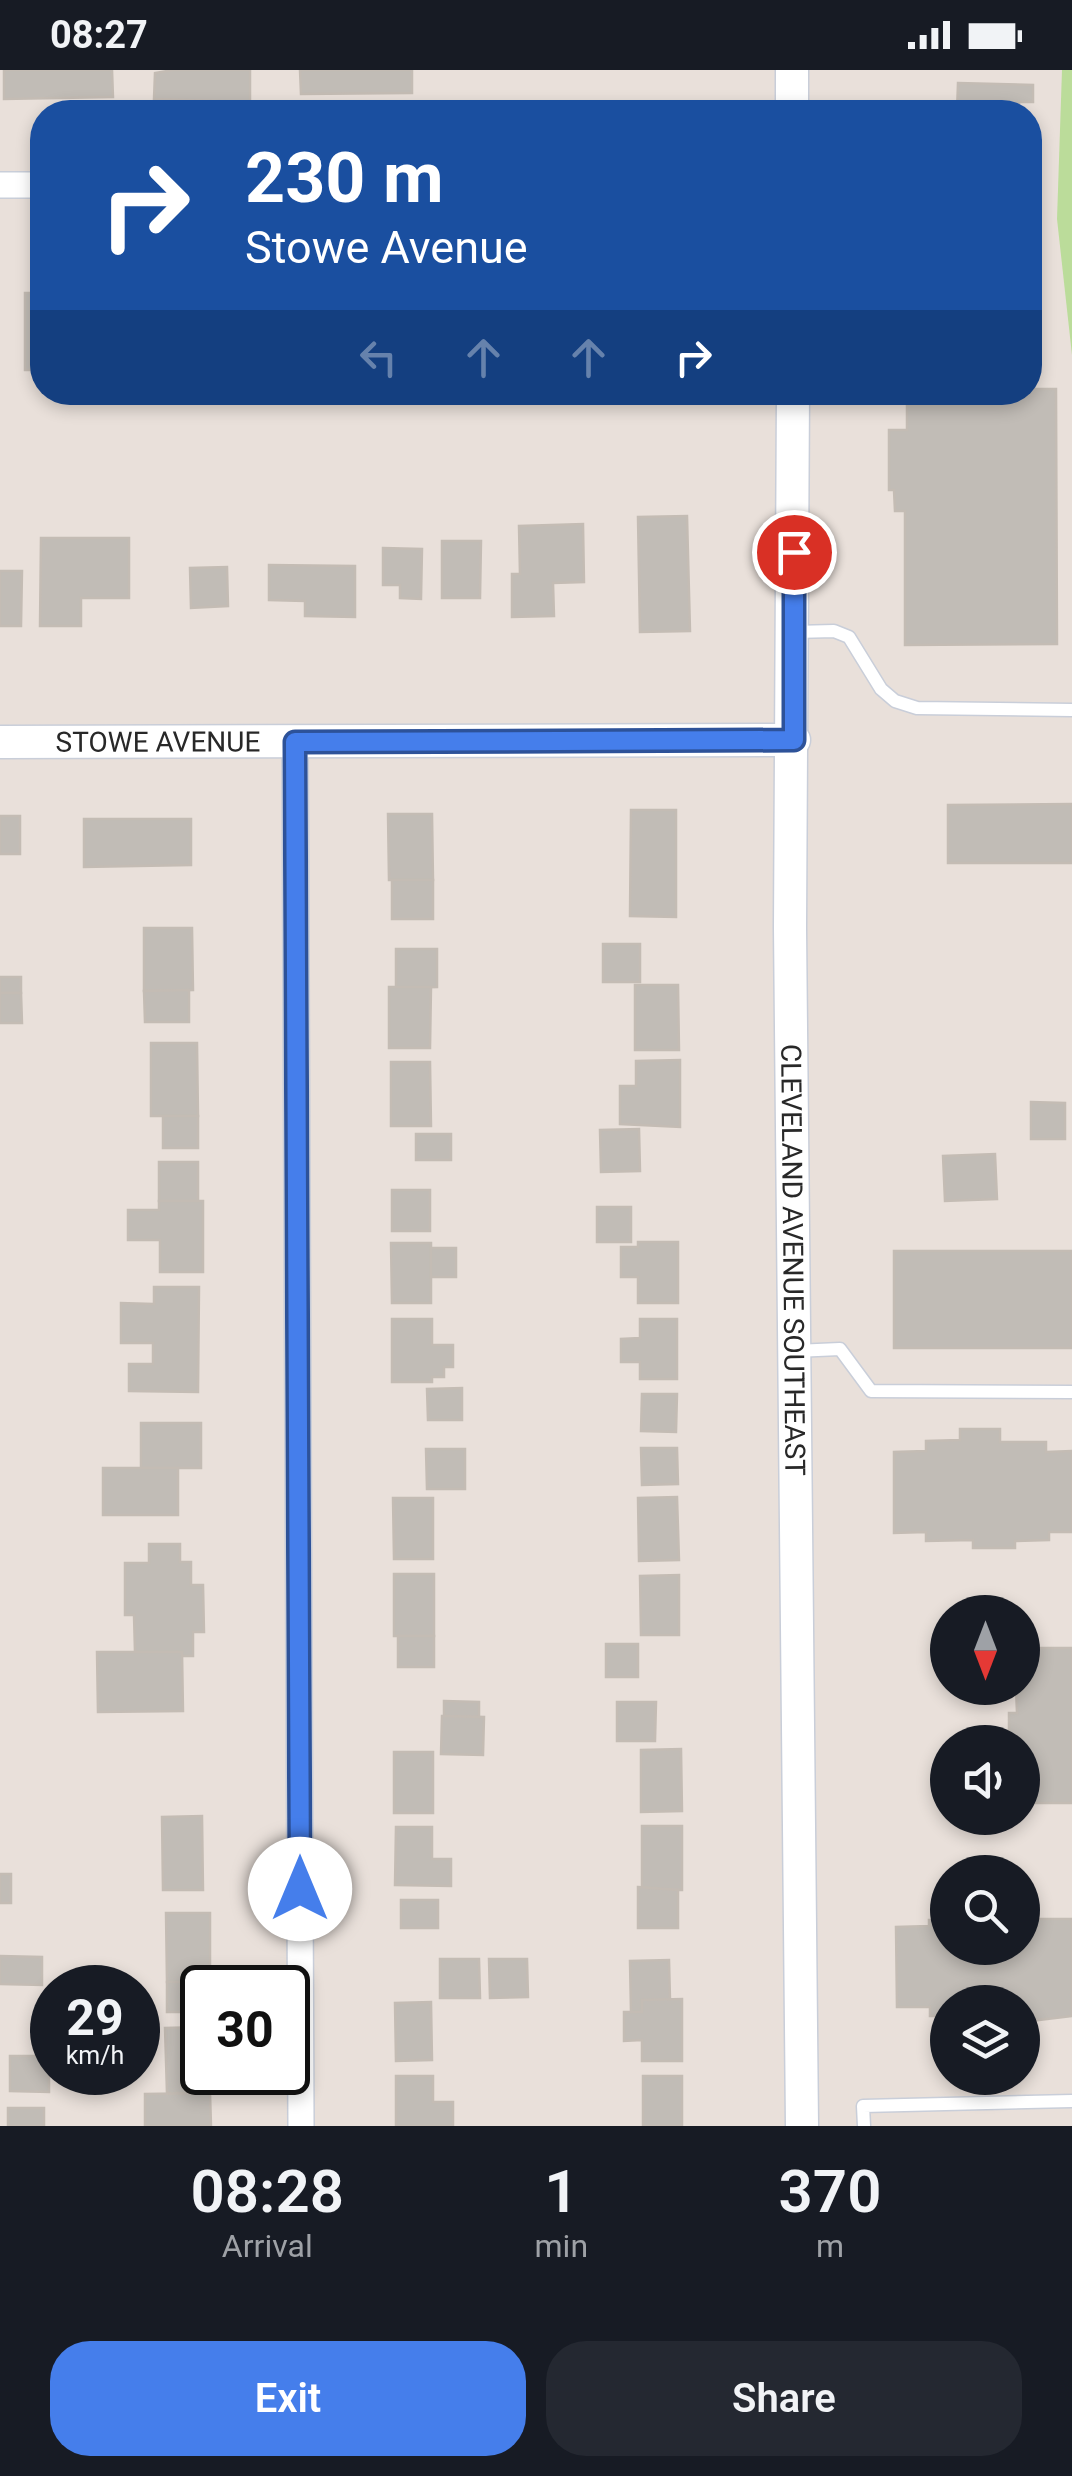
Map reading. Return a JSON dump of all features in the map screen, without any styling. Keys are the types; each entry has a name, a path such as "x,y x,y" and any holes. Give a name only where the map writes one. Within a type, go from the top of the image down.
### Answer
{"street":[{"path":"792,70 792,100"},
{"path":"0,185 30,184"},
{"name":"CLEVELAND AVENUE SOUTHEAST","path":"793,405 792,1352 802,2126"},
{"name":"STOWE AVENUE","path":"0,742 794,740"},
{"path":"295,742 301,2126"}],"lane":[{"path":"794,632 834,631 850,637 880,689 896,701 917,708 1072,710"},
{"path":"792,1352 840,1349 872,1390 1072,1392"},
{"path":"864,2126 863,2106 1072,2101"}],"green space":[{"path":"1062,70 1072,70 1072,355 1057,219"}],"building":[{"path":"4,70 112,70 113,97 4,99"},
{"path":"250,70 250,100 154,99 155,73"},
{"path":"300,70 412,70 412,93 301,94"},
{"path":"958,83 1033,85 1033,100 957,100"},
{"path":"25,293 30,293 30,370 25,370"},
{"path":"1042,389 1056,389 1057,644 905,645 905,511 895,511 894,490 889,490 889,430 907,430 907,405 1042,405"},
{"path":"687,516 690,631 640,632 638,517"},
{"path":"583,524 584,582 553,583 554,616 512,617 512,574 520,574 519,526"},
{"path":"41,538 129,538 129,598 81,598 81,626 40,626"},
{"path":"442,541 481,541 480,598 442,598"},
{"path":"383,548 422,549 421,599 400,598 400,585 383,585"},
{"path":"269,565 355,566 355,617 305,616 305,601 269,600"},
{"path":"227,567 228,606 191,608 190,568"},
{"path":"0,571 22,571 21,626 0,626"},
{"path":"1072,804 1072,863 948,863 948,805"},
{"path":"631,810 676,810 676,917 630,916"},
{"path":"388,814 432,814 433,880 389,880"},
{"path":"0,816 20,816 20,854 0,854"},
{"path":"84,819 191,819 191,865 84,867"},
{"path":"392,880 433,880 433,919 392,919"},
{"path":"144,928 192,928 193,990 144,991"},
{"path":"603,944 640,944 640,982 603,982"},
{"path":"396,949 437,949 437,987 396,988"},
{"path":"0,977 21,977 21,993 0,993"},
{"path":"635,985 678,985 679,1050 635,1050"},
{"path":"389,987 431,987 430,1048 389,1048"},
{"path":"189,990 189,1022 145,1022 144,991"},
{"path":"0,993 21,993 22,1023 0,1023"},
{"path":"151,1043 197,1043 198,1116 151,1116"},
{"path":"680,1060 680,1127 620,1124 620,1086 636,1086 636,1061"},
{"path":"391,1062 430,1062 431,1126 391,1126"},
{"path":"1031,1102 1065,1103 1065,1139 1031,1139"},
{"path":"163,1116 198,1116 198,1148 163,1148"},
{"path":"639,1129 640,1171 601,1172 600,1130"},
{"path":"416,1134 451,1134 451,1160 416,1160"},
{"path":"995,1154 997,1199 945,1201 943,1156"},
{"path":"159,1162 198,1162 198,1201 159,1201"},
{"path":"392,1190 430,1190 430,1231 392,1231"},
{"path":"159,1201 203,1201 203,1272 160,1272 160,1240 128,1240 128,1210 159,1210"},
{"path":"597,1207 631,1207 631,1242 597,1242"},
{"path":"638,1242 678,1242 678,1303 638,1303 638,1277 621,1277 621,1247 638,1247"},
{"path":"391,1243 431,1243 431,1303 392,1303"},
{"path":"431,1248 456,1248 456,1277 431,1277"},
{"path":"894,1251 1072,1251 1072,1348 894,1348"},
{"path":"154,1287 199,1287 198,1392 129,1391 129,1364 153,1364 153,1343 121,1343 121,1303 154,1304"},
{"path":"392,1319 432,1319 432,1345 453,1345 453,1367 444,1367 444,1377 432,1377 432,1382 392,1382"},
{"path":"640,1319 677,1319 677,1379 640,1379 640,1362 621,1362 621,1339 640,1338"},
{"path":"462,1388 462,1420 428,1420 427,1389"},
{"path":"642,1394 677,1394 676,1432 641,1431"},
{"path":"141,1423 201,1423 201,1468 141,1468"},
{"path":"960,1429 1000,1429 1000,1442 1046,1442 1046,1452 1072,1451 1072,1532 1049,1532 1049,1540 1015,1541 1015,1548 973,1548 973,1540 926,1541 926,1532 894,1533 894,1452 926,1451 926,1441 960,1440"},
{"path":"641,1448 677,1448 678,1484 642,1485"},
{"path":"426,1449 465,1449 465,1489 427,1489"},
{"path":"103,1468 178,1468 178,1515 103,1515"},
{"path":"677,1497 679,1560 639,1561 638,1498"},
{"path":"393,1498 433,1498 433,1559 394,1559"},
{"path":"149,1544 180,1544 180,1562 191,1562 191,1585 203,1585 204,1632 193,1632 193,1656 182,1656 182,1652 135,1652 134,1615 125,1615 125,1563 149,1563"},
{"path":"394,1574 434,1574 434,1636 394,1636"},
{"path":"679,1575 679,1635 641,1635 640,1576"},
{"path":"398,1636 434,1636 434,1667 398,1667"},
{"path":"606,1644 638,1644 638,1677 606,1677"},
{"path":"1040,1648 1072,1648 1072,1803 1040,1803 1040,1725 1009,1725 1009,1713 1017,1713 1017,1705 1040,1705"},
{"path":"97,1652 182,1652 183,1711 98,1712"},
{"path":"444,1701 479,1702 479,1717 444,1716"},
{"path":"617,1702 656,1702 655,1741 617,1741"},
{"path":"442,1716 484,1717 483,1755 441,1754"},
{"path":"681,1749 682,1811 641,1812 641,1750"},
{"path":"394,1752 433,1752 433,1813 394,1813"},
{"path":"202,1816 203,1890 163,1890 162,1817"},
{"path":"642,1826 682,1826 682,1890 642,1890"},
{"path":"396,1827 432,1827 432,1859 451,1859 451,1886 395,1885"},
{"path":"0,1874 11,1874 11,1903 0,1903"},
{"path":"638,1887 678,1890 678,1928 638,1928"},
{"path":"401,1900 438,1900 438,1928 401,1928"},
{"path":"166,1913 210,1913 210,1965 180,1965 180,1982 167,1982"},
{"path":"1040,1919 1072,1919 1072,2016 1040,2020 1040,1985 930,1985 930,2007 897,2007 896,1927 929,1926 929,1920 930,1965 1040,1965"},
{"path":"0,1956 42,1957 42,1965 30,1965 30,1985 0,1984"},
{"path":"440,1959 479,1959 480,1998 440,1998"},
{"path":"489,1959 527,1959 528,1997 490,1998"},
{"path":"669,1960 670,2000 642,2000 642,2012 631,2012 630,1961"},
{"path":"167,1982 180,1982 180,2012 167,2012"},
{"path":"682,1999 682,2061 642,2061 642,2040 624,2041 624,2012 642,2012 642,2000"},
{"path":"431,2002 432,2060 396,2061 395,2003"},
{"path":"165,2028 180,2028 180,2093 167,2093"},
{"path":"10,2056 30,2056 30,2092 10,2091"},
{"path":"396,2076 433,2076 433,2102 453,2102 453,2126 396,2126"},
{"path":"643,2076 682,2076 682,2126 643,2126"},
{"path":"145,2095 210,2095 211,2126 145,2126"},
{"path":"8,2108 44,2108 44,2126 8,2126"}],"route":[{"path":"300,1889 295,742 794,740 794,552"}]}
